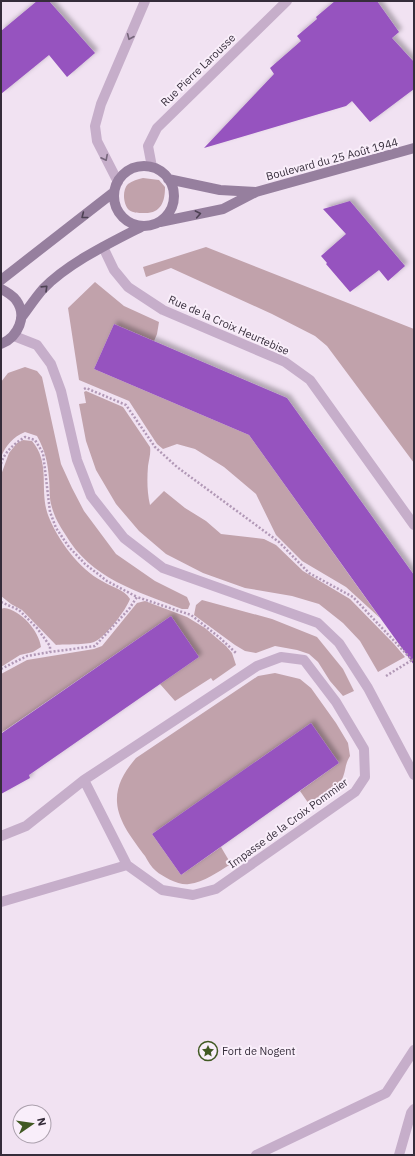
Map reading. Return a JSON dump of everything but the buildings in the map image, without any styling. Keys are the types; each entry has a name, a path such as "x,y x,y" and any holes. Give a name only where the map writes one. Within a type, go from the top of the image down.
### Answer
{"street":[{"path":"1,280 116,187 124,174 132,169 142,166 152,167 161,172 168,179 173,188 174,198 172,207 167,216 160,222 151,226 132,224 124,219 118,211 115,202 116,187 97,141 95,126 101,104 145,1"},
{"name":"Rue Pierre Larousse","path":"152,167 148,146 157,128 287,1"},
{"name":"Boulevard du 25 Août 1944","path":"160,222 223,209 256,192 414,148"},
{"name":"Boulevard du 25 Août 1944","path":"168,179 220,190 256,192"},
{"path":"21,318 43,289 66,270 141,226"},
{"name":"Rue de la Croix Heurtebise","path":"103,247 114,270 128,287 145,299 163,310 285,362 310,380 414,525"},
{"path":"1,289 9,293 16,300 20,309 21,318 19,328 14,336 7,342 1,344"},
{"path":"14,336 37,345 51,364 62,391 78,460 91,496 124,538 163,568 318,623 339,643 364,682 414,775"},
{"name":"Impasse de la Croix Pommier","path":"1,836 26,826 84,780 258,666 281,657 304,660 336,702 364,749 366,776 355,792 216,889 193,895 162,890 128,865 84,780"},
{"path":"1,902 128,865"},
{"path":"256,1155 386,1093 414,1050"},
{"path":"399,1155 411,1113 414,1109"}],"path":[{"path":"62,391 86,388 126,405 155,447 177,467 279,542 309,573 353,597 395,643 413,659 388,675"},
{"path":"1,464 4,456 15,443 25,437 35,440 43,453 45,462 50,512 56,528 69,547 85,564 107,581 138,596 191,615 219,637 242,659 250,672"},
{"path":"1,670 28,656 96,646 124,615 138,596"},
{"path":"1,602 19,610 33,624 50,646 50,652"}],"shaded area":[{"path":"143,178 159,180 165,187 164,198 161,206 149,213 134,212 129,210 125,204 124,193 128,184"},
{"path":"206,247 414,329 414,463 327,346 315,336 272,314 171,268 146,277 143,267"},
{"path":"95,282 124,306 159,322 154,341 114,324 94,369 249,435 380,618 346,587 302,561 276,535 256,494 224,467 195,449 177,444 163,449 157,444 129,401 79,380 68,308"},
{"path":"25,367 37,371 42,377 61,464 84,511 116,554 155,581 187,597 190,604 188,609 182,609 116,582 88,562 76,549 60,526 53,512 50,501 47,462 37,436 25,432 17,436 10,442 1,457 1,382 8,373"},
{"path":"86,391 123,407 150,447 147,481 150,505 164,491 185,508 206,521 221,534 264,539 276,545 303,571 350,599 405,657 378,672 360,641 343,623 319,604 292,596 245,588 203,573 166,554 139,531 116,504 96,470 86,441 79,404 86,403 84,392"},
{"path":"23,440 32,441 38,449 43,467 44,496 48,515 63,543 77,561 93,576 117,588 130,599 115,623 104,635 94,642 56,645 22,610 1,596 1,475 9,453 17,443"},
{"path":"202,600 272,619 317,637 343,669 354,691 343,696 330,681 318,662 309,654 275,646 256,653 245,651 194,615 196,605"},
{"path":"145,601 187,617 205,628 232,653 236,665 213,681 211,678 175,701 160,684 199,657 171,616 1,733 1,674 27,660 94,649 102,646 137,603"},
{"path":"4,608 17,613 28,622 37,634 41,647 33,652 20,655 1,667 1,609"},
{"path":"275,673 300,679 311,688 336,723 348,743 350,756 341,782 330,794 311,807 300,791 339,763 311,723 152,834 181,875 221,847 231,864 211,876 195,883 181,884 167,878 153,868 123,824 117,802 118,790 122,778 136,758 258,676"}],"place":[{"name":"Fort de Nogent","path":"208,1051"}]}
